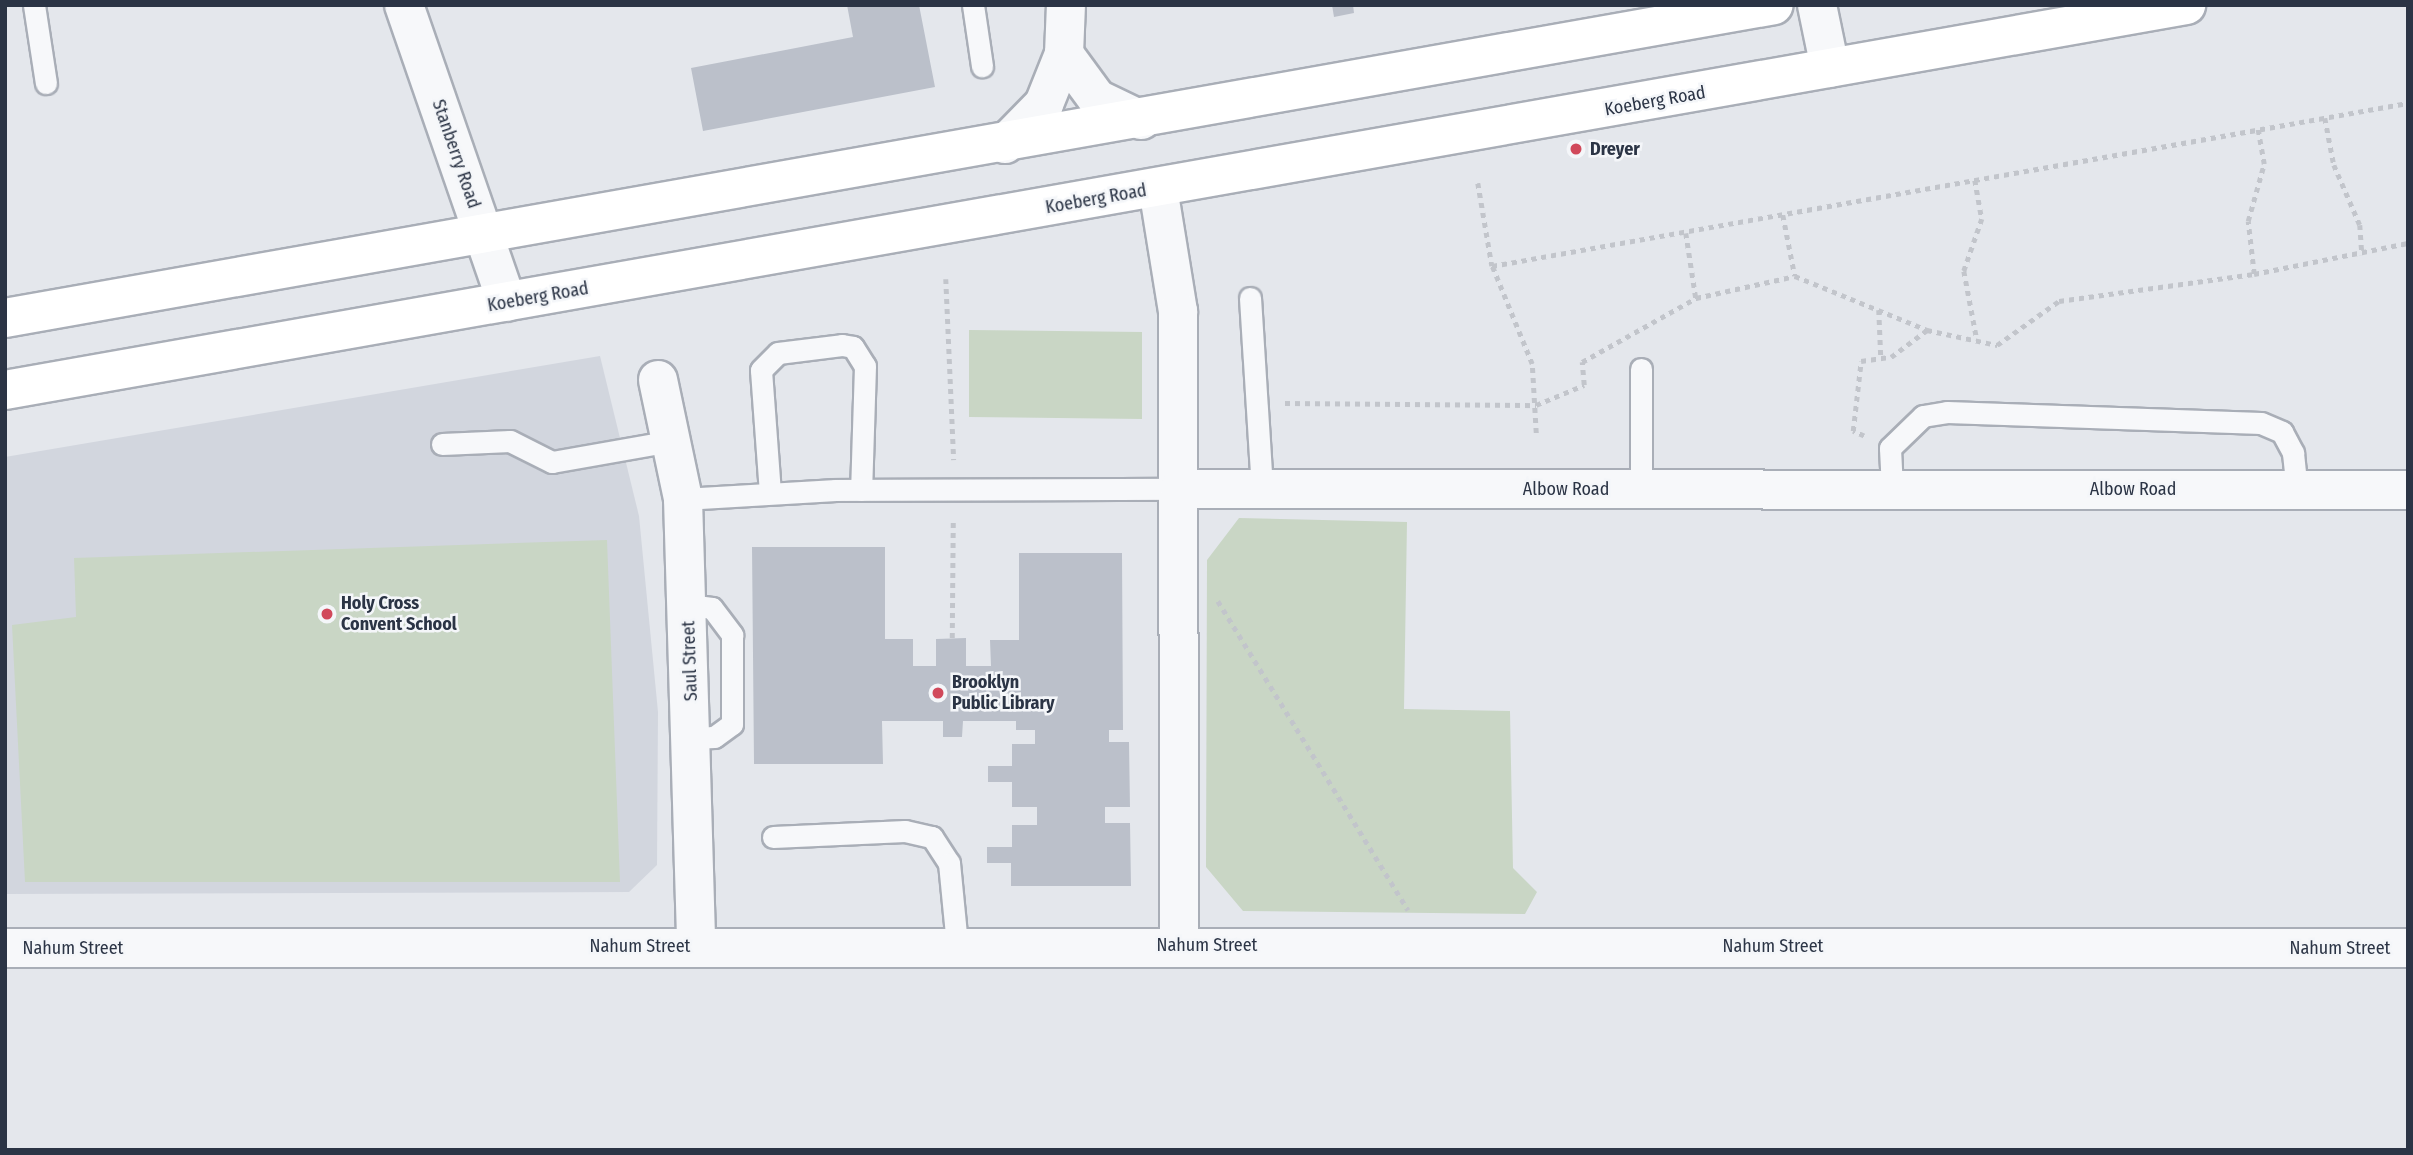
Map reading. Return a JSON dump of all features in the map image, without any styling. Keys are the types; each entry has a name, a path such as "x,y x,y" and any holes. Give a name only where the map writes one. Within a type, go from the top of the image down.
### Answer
{"main road":[{"path":"5,318 484,237 1774,5"},
{"name":"Koeberg Road","path":"5,390 2186,5"}],"street":[{"name":"Stanberry Road","path":"404,5 507,302"},
{"path":"1005,144 1044,104 1064,54 1066,5"},
{"path":"1817,5 1830,68"},
{"path":"1064,54 1097,99 1140,120"},
{"path":"1158,188 1178,311 1179,945"},
{"name":"Saul Street","path":"658,380 683,499 693,738 696,946"},
{"name":"Albow Road","path":"1180,489 2408,489"},
{"name":"Nahum Street","path":"5,948 1179,945 2408,948"}],"lane":[{"path":"34,5 46,83"},
{"path":"973,5 982,66"},
{"path":"1250,298 1262,489"},
{"path":"770,494 761,370 778,353 842,345 853,347 865,366 861,490"},
{"path":"1641,369 1641,489"},
{"path":"1892,488 1890,448 1923,416 1947,412 2261,423 2282,432 2293,453 2297,489"},
{"path":"442,444 510,440 552,462 671,441"},
{"path":"683,499 861,490 1180,489"},
{"path":"774,836 905,831 932,837 949,863 957,945"}],"path":[{"path":"1492,266 2408,103"},
{"path":"2325,118 2334,165 2360,225 2362,255"},
{"path":"2254,274 2248,221 2264,164 2258,130"},
{"path":"1975,180 1982,219 1964,271 1977,340"},
{"path":"1478,183 1492,266 1532,363 1536,433"},
{"path":"1783,215 1795,276"},
{"path":"1686,233 1696,298"},
{"path":"1301,403 1536,405 1584,384 1583,362 1696,298 1795,276 1927,330 1977,340 2009,341 2059,301 2254,274 2362,255 2408,243"},
{"path":"1878,310 1881,359"},
{"path":"1853,431 1861,361 1881,359 1927,330"},
{"path":"1215,597 1410,913"}],"shaded area":[{"name":"Holy Cross Convent School","path":"600,356 639,516 658,712 657,865 629,892 5,894 5,457"}],"green space":[{"path":"969,330 1142,332 1142,419 969,417"},
{"path":"1239,518 1407,522 1404,709 1510,711 1513,868 1537,892 1525,914 1243,911 1206,867 1207,560"},
{"name":"Holy Cross Convent School","path":"607,540 620,882 25,882 12,625 76,617 74,558"}],"building":[{"path":"847,5 919,5 935,87 703,131 691,68 853,37"},
{"path":"1332,5 1353,5 1354,13 1334,17"},
{"name":"Brooklyn Public Library","path":"752,547 885,547 885,639 913,639 913,666 936,666 936,639 966,638 966,666 991,666 990,640 1019,640 1019,553 1122,553 1123,730 1109,730 1109,742 1129,742 1130,807 1105,807 1105,823 1130,823 1131,886 1011,886 1011,863 987,863 987,847 1012,847 1012,825 1037,825 1037,807 1012,807 1012,782 988,782 988,766 1012,766 1012,744 1035,744 1035,730 1016,730 1016,721 963,721 962,737 943,737 943,721 882,721 883,764 754,764"}],"place":[{"name":"Dreyer","path":"1576,149"},
{"name":"Holy Cross Convent School","path":"327,614"},
{"name":"Brooklyn Public Library","path":"938,693"}]}
